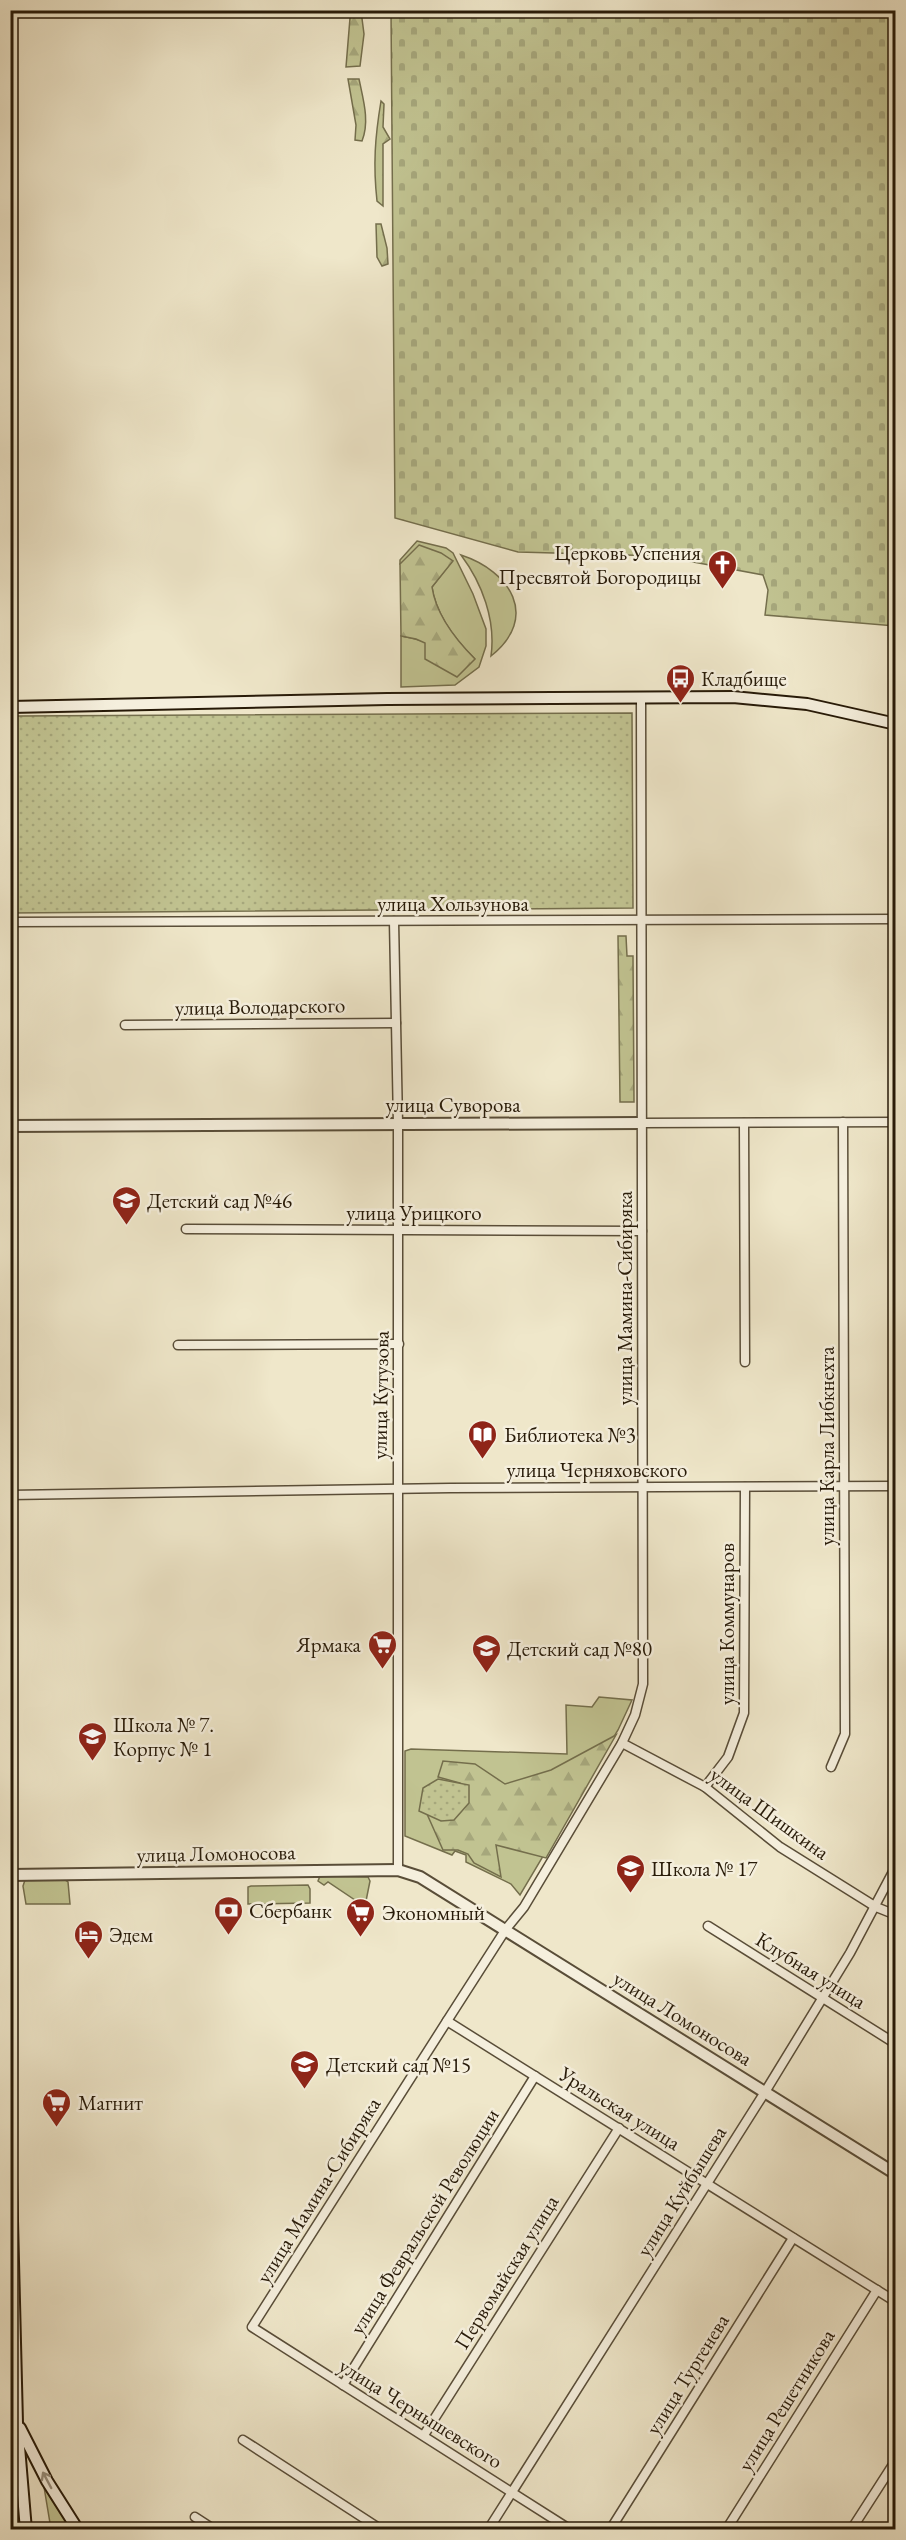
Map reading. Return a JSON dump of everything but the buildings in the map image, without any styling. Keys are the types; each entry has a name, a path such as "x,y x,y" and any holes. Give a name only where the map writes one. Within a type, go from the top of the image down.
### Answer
{"street":[{"path":"10,707 387,699 734,697 807,704 896,724"},
{"name":"улица Мамина-Сибиряка","path":"252,2327 506,1929 524,1907 622,1743 635,1715 643,1684 641,698"},
{"name":"улица Хользунова","path":"10,922 896,919"},
{"name":"улица Кутузова","path":"394,921 399,1344 398,1870"},
{"name":"улица Володарского","path":"125,1025 396,1023"},
{"name":"улица Карла Либкнехта","path":"831,1767 845,1734 843,1122"},
{"name":"улица Суворова","path":"10,1126 896,1122"},
{"path":"744,1123 745,1362"},
{"name":"улица Урицкого","path":"186,1228 642,1231"},
{"path":"178,1346 399,1344"},
{"name":"улица Коммунаров","path":"705,1786 728,1756 744,1713 745,1486"},
{"name":"улица Черняховского","path":"10,1495 397,1489 896,1486"},
{"name":"улица Шишкина","path":"622,1743 705,1786 780,1847 876,1907 896,1916"},
{"name":"улица Куйбышева","path":"488,2529 765,2092 876,1907 896,1866"},
{"name":"улица Ломоносова","path":"10,1875 398,1870 420,1877 896,2174"},
{"name":"Клубная улица","path":"708,1926 896,2044"},
{"name":"Уральская улица","path":"447,2021 896,2302"},
{"name":"улица Февральской Революции","path":"342,2385 535,2076"},
{"name":"Первомайская улица","path":"424,2435 619,2128"},
{"path":"10,2140 17,2422 26,2529"},
{"name":"улица Тургенева","path":"610,2529 794,2238"},
{"name":"улица Решетникова","path":"726,2529 877,2290"},
{"name":"улица Чернышевского","path":"252,2327 571,2529"},
{"path":"17,2422 47,2481 78,2529"},
{"path":"243,2440 382,2529"},
{"path":"851,2529 896,2460"},
{"path":"195,2517 215,2529"}],"green space":[{"path":"342,11 361,11 364,34 360,66 346,67 350,18"},
{"path":"391,11 895,11 895,626 765,615 768,590 763,575 661,556 518,552 395,518"},
{"path":"348,79 359,79 366,118 362,141 355,140 356,125"},
{"path":"381,101 384,104 383,127 390,139 383,144 383,206 377,201 375,175 376,139"},
{"path":"376,224 381,224 387,248 388,264 382,266 377,257"},
{"path":"417,541 446,548 453,553 473,594 486,629 486,646 479,667 455,685 401,687 401,636 475,659 442,617 434,597 432,587 452,561 400,564 400,560"},
{"path":"419,545 441,553 453,561 432,587 442,617 475,659 457,677 425,659 425,643 401,636 400,564"},
{"path":"461,555 493,572 505,584 513,597 516,611 514,626 506,641 491,656 491,629 486,602 469,566"},
{"path":"632,713 633,908 11,913 10,720 18,716"},
{"path":"618,936 626,936 627,956 633,956 634,1102 620,1102"},
{"path":"599,1697 632,1700 618,1730 520,1895 511,1884 466,1862 466,1855 455,1851 452,1855 405,1836 405,1751 411,1749 567,1754 566,1705 592,1707"},
{"path":"616,1735 546,1858 496,1845 501,1877 474,1863 468,1854 458,1850 443,1850 427,1814 457,1807 460,1783 438,1777 443,1761 475,1764 505,1784 551,1770"},
{"path":"438,1779 469,1785 469,1803 454,1820 441,1821 419,1811 423,1788"},
{"path":"320,1876 368,1877 370,1881 366,1901 358,1902 328,1882 324,1885 318,1881"},
{"path":"25,1880 65,1880 68,1882 70,1904 26,1904 23,1886"},
{"path":"308,1885 310,1903 248,1904 248,1887 251,1886"},
{"path":"44,2487 71,2529 51,2529"}],"place":[{"name":"Церковь Успения Пресвятой Богородицы","path":"722,590"},
{"name":"Кладбище","path":"680,704"},
{"name":"Детский сад №46","path":"126,1226"},
{"name":"Библиотека №3","path":"483,1460"},
{"name":"Ярмака","path":"382,1670"},
{"name":"Детский сад №80","path":"486,1674"},
{"name":"Школа № 7. Корпус № 1","path":"92,1762"},
{"name":"Школа № 17","path":"630,1894"},
{"name":"Сбербанк","path":"228,1936"},
{"name":"Экономный","path":"361,1938"},
{"name":"Эдем","path":"88,1960"},
{"name":"Детский сад №15","path":"305,2090"},
{"name":"Магнит","path":"57,2128"}]}
